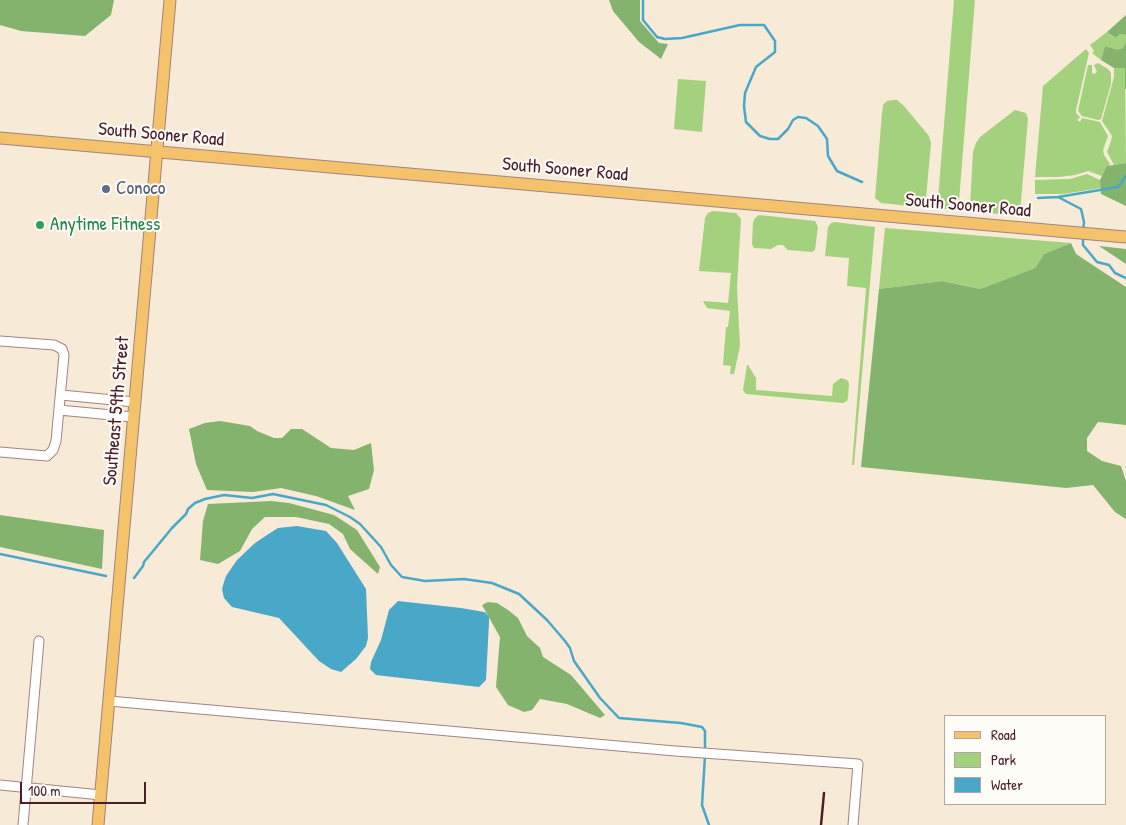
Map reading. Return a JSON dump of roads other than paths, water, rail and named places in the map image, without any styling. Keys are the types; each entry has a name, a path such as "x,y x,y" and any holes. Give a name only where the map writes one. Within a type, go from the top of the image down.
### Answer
{"main road":[{"name":"Southeast 59th Street","path":"98,825 170,0"},
{"name":"South Sooner Road","path":"0,138 1126,237"}],"street":[{"path":"0,341 54,345 62,349 64,356 55,445 51,454 42,456 0,452"},
{"path":"61,395 135,402"},
{"path":"59,410 133,417"},
{"path":"23,825 39,641"},
{"path":"109,701 675,751 858,764 853,825"},
{"path":"0,786 101,795"}],"water":[{"path":"297,526 326,531 337,543 366,589 368,638 366,646 356,659 341,672 331,669 319,661 279,618 232,607 224,598 222,589 226,576 237,560 255,543 278,528"},
{"path":"398,601 461,608 486,613 489,617 489,622 486,680 479,687 376,675 370,669 371,662 381,640 389,610"}],"waterway":[{"path":"643,0 643,20 657,37 665,39 682,38 740,25 764,25 775,41 775,52 756,67 745,93 746,122 760,136 778,139 788,129 793,120 798,117 806,118 818,126 827,139 828,156 837,171 862,182"},
{"path":"1038,198 1058,197 1118,187 1126,176"},
{"path":"1058,197 1081,209 1084,222 1083,231"},
{"path":"1083,237 1083,245 1097,262 1109,265 1115,273 1126,278"},
{"path":"134,578 144,562 186,514 188,509 195,503 205,499 224,495 252,498 273,494 326,505 360,524 381,547 391,565 402,577 425,581 464,579 492,583 519,594 547,620 565,641 570,648 574,661 600,698 619,718 681,723 702,727 705,731 705,750"},
{"path":"0,554 106,576"},
{"path":"705,756 702,805 709,825"}],"railway":[{"path":"821,825 824,793"}],"place":[{"name":"Conoco","path":"106,189"},
{"name":"Anytime Fitness","path":"40,225"}]}
